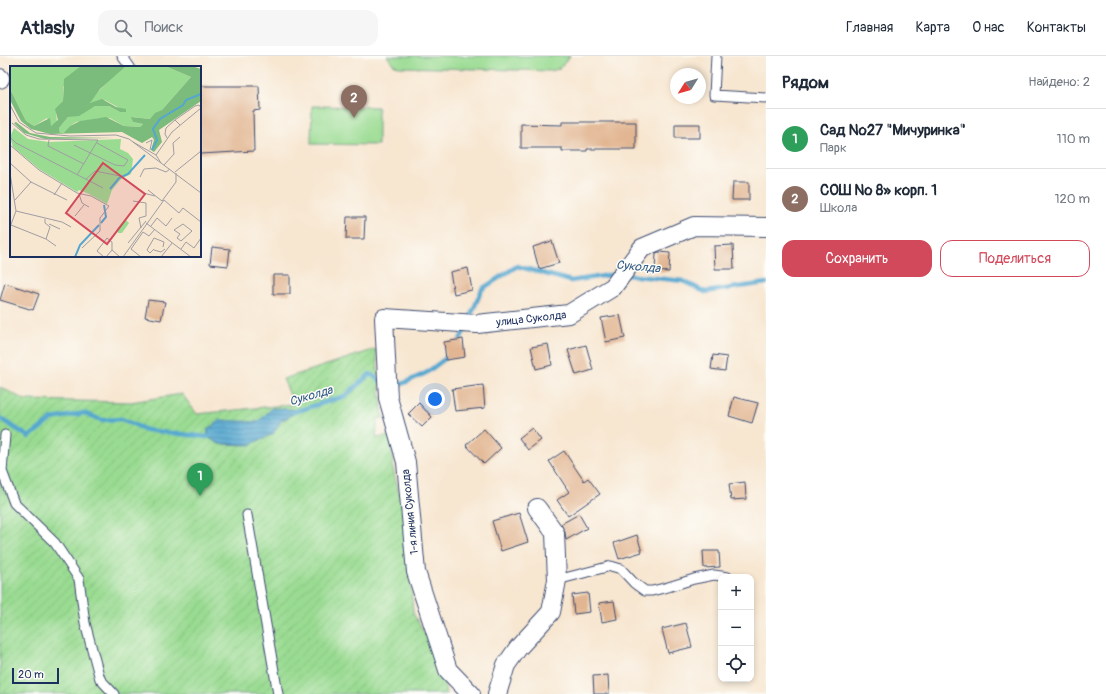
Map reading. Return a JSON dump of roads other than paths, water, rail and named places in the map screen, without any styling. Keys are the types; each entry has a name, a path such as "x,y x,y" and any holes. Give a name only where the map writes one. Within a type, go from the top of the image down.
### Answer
{"street":[{"name":"улица Суколда","path":"384,318 477,324 569,314 614,286 642,248 694,226 766,227"},
{"name":"1-я линия Суколда","path":"384,318 388,398 406,462 416,572 448,670 471,694"},
{"path":"497,694 506,665 518,648 551,612 557,580 555,533 537,508"}],"lane":[{"path":"122,56 129,66"},
{"path":"716,56 714,95 766,98"},
{"path":"5,435 2,471 14,503 55,543 79,579 85,623 100,679 114,694"},
{"path":"247,516 278,694"},
{"path":"557,580 611,566 621,569 644,591 658,590 694,579 718,576"}],"water":[{"path":"272,408 300,410 281,421 273,434 249,445 219,444 207,437 208,429 220,420 258,422"}],"waterway":[{"name":"Суколда","path":"469,320 482,289 517,266 571,281 616,274"},
{"name":"Суколда","path":"627,275 683,281 705,292 766,283"},
{"name":"Суколда","path":"458,344 466,327"},
{"name":"Суколда","path":"391,383 402,384 426,373 450,355"},
{"name":"Суколда","path":"294,412 345,396 370,374 383,382"},
{"name":"Суколда","path":"0,418 29,437 52,419 84,413 102,420 122,419 146,430 207,437 212,435"}],"place":[{"name":"СОШ № 8» корп. 1","path":"354,118"},
{"name":"Сад №27 \"Мичуринка\"","path":"200,496"}]}
